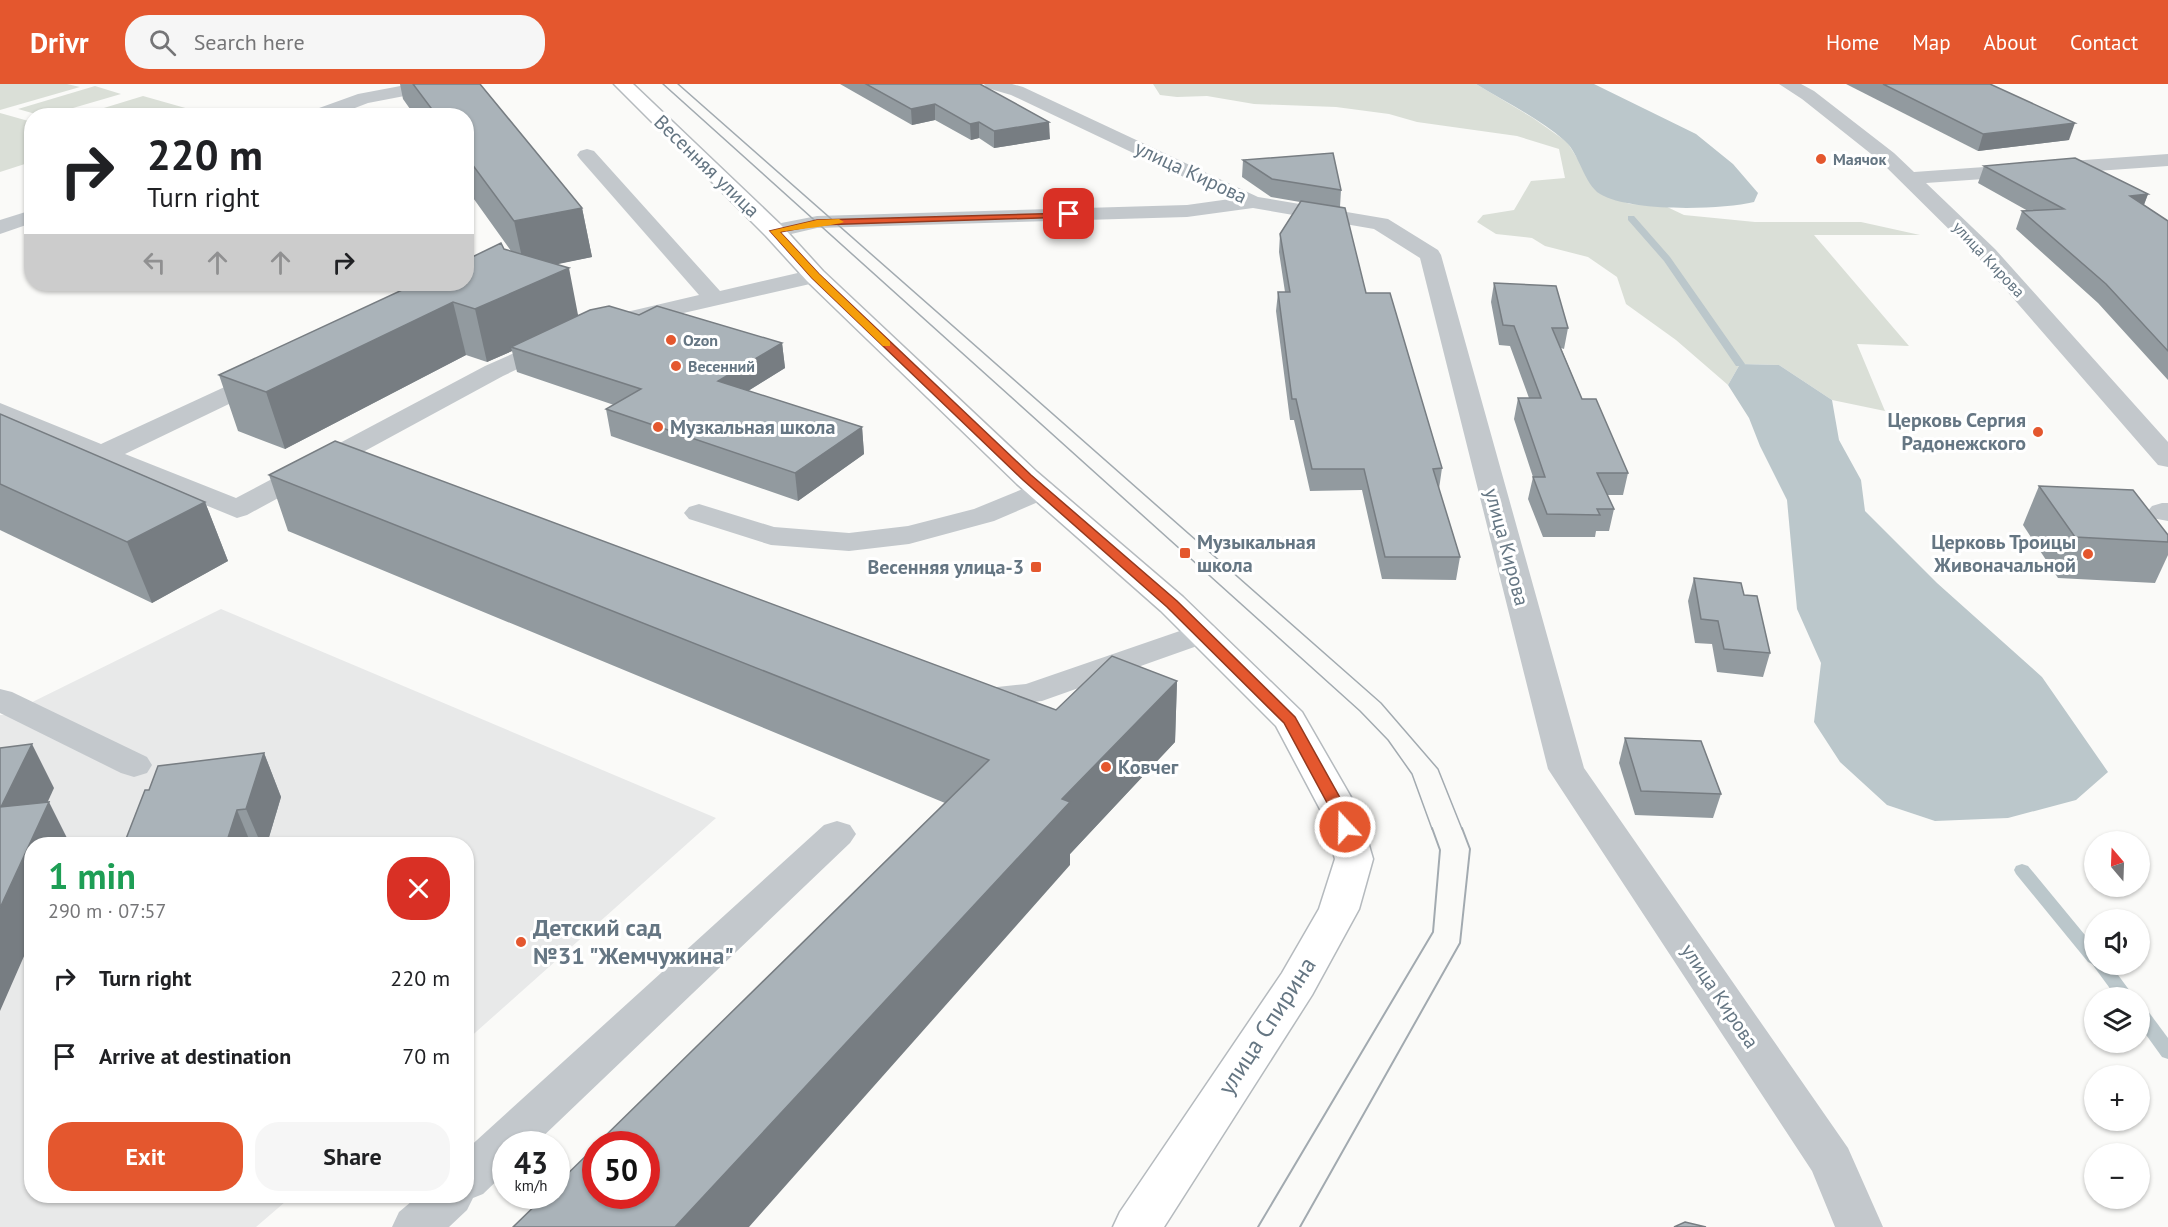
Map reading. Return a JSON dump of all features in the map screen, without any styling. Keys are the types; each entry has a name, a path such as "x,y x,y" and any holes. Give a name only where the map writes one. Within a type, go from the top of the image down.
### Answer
{"main road":[{"name":"Весенняя улица","path":"623,84 774,231 815,276 1042,490 1203,633 1290,720 1340,812"},
{"name":"улица Спирина","path":"1137,1227 1297,984 1339,909 1354,859 1340,812"}],"street":[{"path":"337,108 364,98 441,84"},
{"name":"улица Кирова","path":"1788,84 1808,94 1887,157 1987,254 2168,459"},
{"name":"улица Кирова","path":"1015,86 1253,202 1380,224 1430,255 1566,769 1832,1162 1859,1227"},
{"path":"364,98 370,108"},
{"path":"588,155 716,299"},
{"path":"1909,178 2168,160"},
{"path":"774,231 817,222 1187,211 1253,202"},
{"path":"0,227 24,219"},
{"path":"608,323 815,276"},
{"path":"0,411 237,509 494,371 576,333"},
{"path":"102,454 292,365"},
{"path":"333,457 366,470"},
{"path":"699,513 771,536 849,542 909,535 984,515 1042,490"},
{"path":"940,687 974,700 1029,694 1203,633"},
{"path":"0,700 134,765"},
{"path":"474,1173 837,834"},
{"path":"416,1227 442,1203"}],"shaded area":[{"path":"0,84 67,84 80,87 0,110"},
{"path":"1153,84 1476,84 1533,118 1567,142 1599,193 1630,204 1665,206 1684,215 1755,222 1861,222 1920,235 1814,235 1909,346 1857,344 1885,411 1832,400 1779,365 1740,364 1728,385 1676,340 1626,304 1617,277 1588,257 1545,246 1532,238 1496,234 1477,222 1483,215 1514,210 1531,181 1565,178 1559,149 1517,136 1417,122 1389,114 1336,107 1254,104 1207,96 1160,95"},
{"path":"1476,84 1594,84 1696,134 1733,164 1758,193 1754,202 1720,207 1653,207 1614,200 1594,189 1565,141 1533,118"},
{"path":"95,86 121,94 73,108 24,108 24,111 18,109"},
{"path":"143,96 185,108 104,108"},
{"path":"0,113 24,120 24,164 0,172"},
{"path":"1740,364 1779,365 1832,400 1839,440 1861,480 1865,511 1937,583 2042,677 2108,772 2076,800 2008,818 1935,821 1887,805 1840,762 1814,722 1821,663 1797,609 1787,500 1749,418 1728,385"},
{"name":"Детский сад №31 \"Жемчужина\"","path":"221,609 716,818 474,1034 474,837 24,837 24,1203 284,1203 256,1227 0,1227 0,715 6,715"}],"building":[{"path":"413,84 480,84 582,208 514,221 474,167 474,108 431,108"},
{"path":"866,84 980,84 1049,122 994,131 979,122 970,124 935,104 911,109"},
{"path":"1883,84 1990,84 2075,123 1983,134"},
{"path":"1333,153 1341,190 1272,179 1243,160"},
{"path":"2075,158 2148,194 2130,196 2168,221 2168,351 2106,284 2022,211 2064,209 1984,166"},
{"path":"1301,201 1345,208 1366,293 1390,293 1442,468 1433,469 1460,557 1385,557 1364,469 1312,469 1296,399 1292,399 1278,292 1290,292 1280,234"},
{"path":"501,243 504,249 569,268 475,309 453,302 266,392 219,375 400,291 474,291 474,256"},
{"path":"1494,283 1556,286 1568,328 1552,328 1582,399 1596,399 1628,473 1597,473 1614,509 1597,509 1600,515 1547,514 1533,477 1545,477 1518,398 1541,398 1514,326 1503,325"},
{"path":"609,306 639,315 657,306 782,343 718,381 862,427 795,473 606,409 641,389 511,347 590,310"},
{"path":"0,414 205,502 127,542 0,484"},
{"path":"335,441 1056,710 1112,656 1177,681 1062,799 1070,802 675,1227 513,1227 532,1209 570,1209 570,1171 582,1160 582,1209 660,1209 660,1131 610,1131 989,760 269,475"},
{"path":"2039,486 2133,490 2168,535 2168,542 2075,537"},
{"path":"1694,578 1741,583 1744,595 1757,596 1770,653 1724,649 1718,621 1701,619"},
{"path":"1625,738 1701,741 1721,794 1641,791"},
{"path":"32,744 1,807 49,802 33,837 24,837 24,856 0,908 0,748"},
{"path":"264,753 246,809 237,810 228,837 127,837 145,790 149,790 158,766"},
{"path":"1685,1222 1706,1227 1674,1227"}],"waterway":[{"path":"1631,218 1667,259 1740,364"},
{"path":"2022,870 2084,946"},
{"path":"2109,975 2118,987"},
{"path":"2150,1027 2168,1052"}],"tram line":[{"path":"663,84 1360,711 1388,740 1412,774 1432,829"},
{"path":"678,84 1381,703 1438,769 1462,829"},
{"path":"1258,1227 1433,932 1440,850 1432,828"},
{"path":"1300,1227 1460,943 1470,849 1462,828"}],"slow traffic":[{"path":"839,222 817,222 774,231 815,276 887,344"}],"place":[{"name":"Маячок","path":"1821,159"},
{"name":"Ozon","path":"671,340"},
{"name":"Весенний","path":"676,366"},
{"name":"Музкальная школа","path":"658,427"},
{"name":"Церковь Сергия Радонежского","path":"2038,432"},
{"name":"Музыкальная школа","path":"1185,553"},
{"name":"Церковь Троицы Живоначальной","path":"2088,554"},
{"name":"Весенняя улица-3","path":"1036,567"},
{"name":"Ковчег","path":"1106,767"},
{"name":"Детский сад №31 \"Жемчужина\"","path":"521,942"}],"route":[{"path":"1069,214 817,222 774,231 815,276 1027,478 1172,604 1290,720 1340,812 1345,827"}]}
